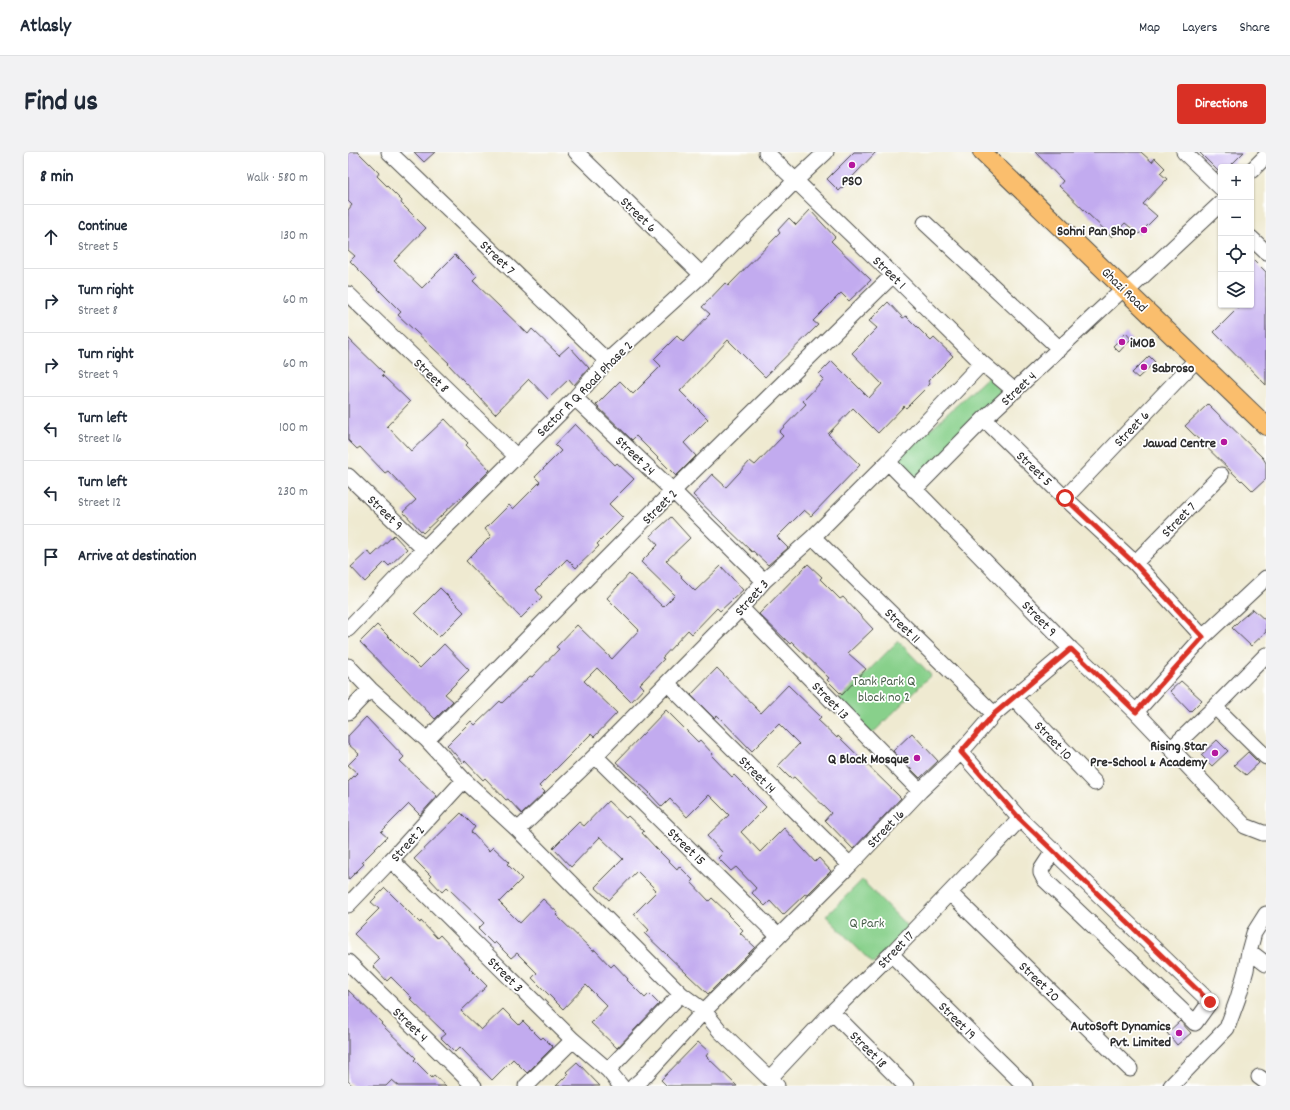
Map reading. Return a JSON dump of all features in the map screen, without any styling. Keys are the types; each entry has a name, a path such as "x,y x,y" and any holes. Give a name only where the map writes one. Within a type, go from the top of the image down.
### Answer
{"main road":[{"name":"Ghazi Road","path":"982,152 1266,426"}],"street":[{"name":"Street 7","path":"390,152 607,362"},
{"name":"Street 6","path":"576,152 702,276"},
{"name":"Street 1","path":"766,152 982,363 1015,391"},
{"name":"Sector R Q Road Phase 2","path":"348,629 424,549 575,398 607,362 702,276 795,181 826,152"},
{"path":"1184,152 1218,185"},
{"path":"1254,168 1266,156"},
{"name":"Street 4","path":"914,490 984,419 1218,208"},
{"path":"925,223 1060,349"},
{"path":"1254,241 1266,252"},
{"name":"Street 2","path":"427,740 673,491 893,275"},
{"name":"Street 8","path":"348,294 516,456"},
{"name":"Street 6","path":"1065,498 1197,359"},
{"name":"Street 3","path":"518,830 595,756 741,608 764,581 813,537 888,462 982,363"},
{"name":"Street 24","path":"575,398 673,491 764,581"},
{"name":"Street 5","path":"984,419 1135,564 1203,637"},
{"name":"Street 9","path":"888,462 1071,649 1172,748 1245,826 1264,833 1266,832"},
{"name":"Street 7","path":"1135,564 1221,475"},
{"name":"Street 9","path":"348,476 424,549"},
{"name":"Street 11","path":"813,537 994,714"},
{"path":"1136,712 1203,637 1266,578"},
{"name":"Street 13","path":"741,608 920,791"},
{"name":"Street 16","path":"641,1084 704,1010 850,865 920,791 961,752 994,714 1071,649"},
{"path":"1172,748 1266,655"},
{"path":"348,666 370,689 427,740 464,780 518,830 681,994 704,1010 720,1031 773,1082"},
{"name":"Street 14","path":"667,683 850,865"},
{"path":"348,712 370,689"},
{"name":"Street 10","path":"1013,697 1095,783"},
{"path":"1215,707 1266,757"},
{"path":"961,752 1020,819 1054,850 1210,1002 1195,1023 1044,879 1041,870 1054,850"},
{"name":"Street 15","path":"595,756 778,936"},
{"name":"Street 2","path":"348,905 464,780"},
{"name":"Street 17","path":"773,1082 832,1012 891,954 1020,819"},
{"name":"Street 3","path":"391,860 572,1040 608,1070 620,1086"},
{"name":"Street 20","path":"950,892 1130,1069"},
{"path":"1171,1086 1227,1028 1246,970 1254,933 1266,914"},
{"path":"1249,951 1266,964"},
{"name":"Street 19","path":"891,954 1025,1086"},
{"name":"Street 4","path":"348,962 474,1086"},
{"path":"608,1070 681,994"},
{"name":"Street 18","path":"832,1012 906,1086"},
{"path":"526,1086 572,1040"}],"green space":[{"path":"989,376 1002,392 913,484 896,460"},
{"name":"Tank Park Q block no 2","path":"898,641 931,675 871,735 838,701"},
{"name":"Q Park","path":"862,880 909,928 873,964 826,916"}],"building":[{"path":"348,152 358,152 379,173 377,176 402,201 401,203 426,228 394,261 422,288 455,255 477,277 473,281 528,334 532,329 559,355 569,346 589,368 574,385 569,379 548,399 529,379 495,414 448,364 449,363 398,315 401,312 350,261 355,256 348,250 348,210 352,205 348,201"},
{"path":"414,152 435,152 424,162"},
{"name":"PSO","path":"854,152 876,152 839,191 827,179"},
{"path":"1035,152 1141,152 1152,162 1155,158 1165,168 1160,173 1167,179 1143,204 1157,216 1139,234 1125,223 1112,237 1059,186 1063,181"},
{"path":"1199,152 1244,152 1232,164 1218,164 1218,171"},
{"path":"810,210 835,237 831,241 871,280 849,301 841,293 813,321 818,325 765,377 728,340 680,391 708,419 684,443 696,456 676,476 636,436 632,440 596,405 620,381 633,394 661,366 654,359 677,336 683,342 710,314 702,307 725,283 728,286 780,233 778,230 789,218 796,225"},
{"path":"1254,260 1266,272 1266,385 1214,332 1238,308 1254,308"},
{"path":"888,302 903,318 906,316 931,341 934,338 953,356 928,381 930,384 906,408 904,406 878,433 853,408 828,434 860,465 811,516 804,510 777,537 788,548 768,565 753,551 752,552 693,495 712,474 726,487 750,461 755,465 783,436 779,432 806,404 803,401 824,379 819,374 832,361 869,398 882,384 852,353 877,328 869,321"},
{"name":"iMOB","path":"1126,333 1131,339 1119,352 1113,346"},
{"path":"348,338 384,373 382,375 410,402 387,426 411,451 445,419 468,443 466,445 490,470 423,533 403,512 416,500 388,471 385,473 360,447 357,449 348,440"},
{"name":"Sabroso","path":"1149,356 1155,362 1138,378 1132,373"},
{"name":"Jawad Centre","path":"1208,404 1263,458 1266,463 1266,479 1253,491 1185,426"},
{"path":"575,424 615,465 617,463 634,479 609,504 623,518 597,544 599,546 576,568 567,559 536,590 542,597 521,618 466,561 491,536 485,529 509,505 513,509 540,482 535,477 561,451 555,445"},
{"path":"671,517 690,538 666,561 682,576 681,577 695,591 721,566 743,590 720,611 717,608 692,634 688,630 662,658 664,659 640,684 644,688 631,702 597,668 584,681 617,713 594,737 591,734 539,786 545,792 522,814 485,778 483,780 465,761 463,763 447,745 471,721 475,725 500,701 502,703 530,676 532,677 559,649 556,647 577,625 612,659 639,630 607,598 629,574 663,607 675,595 641,562 658,545 650,536"},
{"path":"394,535 407,549 389,566 385,562 365,582 351,567 368,551 372,556"},
{"path":"808,564 822,577 820,579 840,599 843,597 873,629 848,653 866,669 842,695 827,680 829,678 792,642 790,644 759,614"},
{"path":"440,588 464,612 439,637 415,613"},
{"path":"1253,609 1266,621 1266,632 1251,646 1232,628"},
{"path":"377,625 420,668 444,644 469,670 445,694 453,701 435,719 360,642"},
{"path":"717,668 761,713 788,685 821,717 818,720 837,738 838,736 901,798 853,849 825,820 831,813 794,777 791,779 778,766 799,744 779,724 752,751 717,715 714,718 691,695"},
{"path":"1181,681 1202,700 1190,712 1170,691"},
{"path":"666,710 698,742 700,740 713,754 712,756 732,777 734,775 766,807 741,832 760,852 784,828 815,862 819,858 831,871 807,895 805,894 783,915 770,901 765,906 752,893 756,888 736,867 731,871 718,858 723,853 707,836 729,815 709,795 687,817 670,799 662,807 650,793 616,762"},
{"path":"366,717 404,757 400,761 437,796 420,815 409,804 381,832 387,837 362,862 364,864 348,880 348,782 357,773 348,765 359,754 348,744 348,736"},
{"name":"Q Block Mosque","path":"912,733 938,761 920,778 893,751"},
{"name":"Rising Star Pre-School & Academy","path":"1217,740 1228,751 1212,766 1201,755"},
{"path":"1248,752 1259,763 1246,775 1234,765"},
{"path":"608,801 626,818 628,816 644,831 642,833 677,869 679,866 693,880 691,882 709,901 712,898 729,914 728,915 743,930 740,933 755,947 708,994 645,934 649,930 634,914 656,892 656,890 637,871 609,900 595,887 623,859 600,837 571,867 553,848 579,822 584,826"},
{"path":"461,813 475,827 471,832 489,851 493,847 509,862 507,864 522,879 499,902 520,923 543,899 558,913 556,915 593,951 595,950 611,967 614,964 645,998 649,994 659,1004 617,1048 591,1023 607,1006 586,985 563,1009 532,978 537,973 517,953 511,958 495,942 493,944 478,929 484,923 447,887 442,892 429,878 431,876 414,859"},
{"path":"385,888 437,938 440,935 487,986 461,1011 481,1030 503,1009 519,1025 523,1021 541,1039 543,1037 553,1047 527,1073 513,1059 492,1080 460,1047 455,1052 441,1038 446,1034 410,999 412,998 391,977 387,981 373,966 380,959 354,934 379,909 371,902"},
{"path":"348,990 416,1058 414,1060 432,1078 434,1075 446,1086 399,1086 392,1080 386,1086 353,1086 348,1081"},
{"name":"AutoSoft Dynamics Pvt. Limited","path":"1180,1021 1191,1033 1177,1045 1167,1033"},
{"path":"698,1042 709,1052 706,1056 737,1086 667,1086 661,1080"},
{"path":"577,1062 600,1086 556,1086 568,1074 566,1072"}],"place":[{"name":"PSO","path":"852,165"},
{"name":"Sohni Pan Shop","path":"1144,230"},
{"name":"iMOB","path":"1122,342"},
{"name":"Sabroso","path":"1144,367"},
{"name":"Jawad Centre","path":"1224,442"},
{"name":"Rising Star Pre-School & Academy","path":"1215,753"},
{"name":"Q Block Mosque","path":"917,758"},
{"name":"AutoSoft Dynamics Pvt. Limited","path":"1179,1033"}],"route":[{"path":"1065,498 1135,564 1203,637 1136,712 1071,649 994,714 961,752 1020,819 1054,850 1210,1002"}]}
